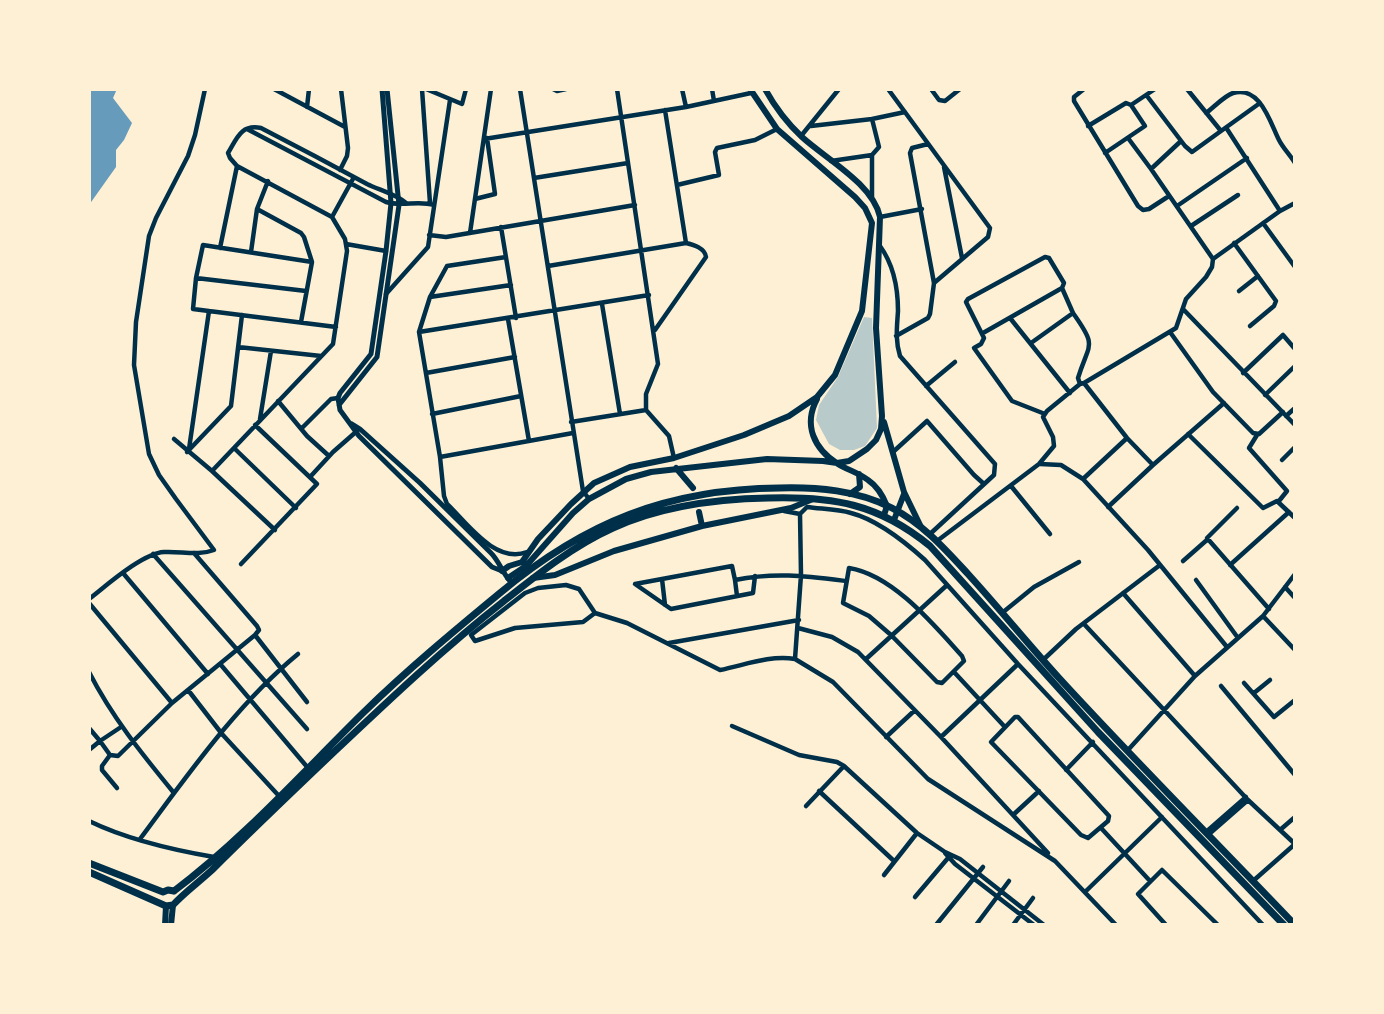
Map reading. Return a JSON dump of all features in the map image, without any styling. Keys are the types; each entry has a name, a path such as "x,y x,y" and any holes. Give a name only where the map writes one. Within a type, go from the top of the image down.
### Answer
{"highway":[{"path":"89,863 163,892 174,891 215,857 510,581 577,538 612,521 677,498 750,488 819,489 850,494 887,506 930,534 1044,660 1060,684 1163,801 1284,925"},
{"path":"418,668 469,632 533,578 581,544 614,527 647,515 713,501 778,497 853,503 894,520 930,546 1295,925"},
{"path":"170,904 189,892 384,699"},
{"path":"89,872 170,904"},
{"path":"170,904 177,897 174,891"},
{"path":"163,892 161,898 170,904"}],"main road":[{"path":"510,581 589,499 626,479 676,468 767,459 837,463 856,457 876,440 881,429 882,416 876,328 880,217 872,197 784,119 765,89"},
{"path":"751,91 777,129 855,197 865,208 872,223 862,311 835,375 817,397 810,420 811,435 819,447 837,463 859,474 878,490 887,506 884,515"},
{"path":"865,287 877,289"},
{"path":"502,572 509,566 522,562 583,491 611,474 630,467 674,458 744,435 789,416 817,397"},
{"path":"882,416 904,492 922,528"},
{"path":"676,468 694,488"},
{"path":"850,494 860,487 859,474"},
{"path":"894,520 904,492"},
{"path":"533,578 555,575 614,551 702,526 781,511 815,498"},
{"path":"699,512 702,526"},
{"path":"165,925 170,904"},
{"path":"170,904 171,925"}],"street":[{"path":"172,703 89,601 123,573 153,554 207,553 214,550 159,475 149,454 134,365 136,322 149,236 188,156 205,89"},
{"path":"307,107 309,89"},
{"path":"340,170 348,151 341,89"},
{"path":"382,89 391,195 386,251 370,354 340,401 341,412 413,489 492,567 502,572 510,581"},
{"path":"340,401 377,357 403,204 387,89"},
{"path":"432,204 424,89 462,104 466,89"},
{"path":"470,233 491,89"},
{"path":"520,89 571,422 583,491 589,499"},
{"path":"553,89 566,89"},
{"path":"617,89 659,364 646,394 646,410 669,436 674,458"},
{"path":"682,89 686,107"},
{"path":"712,89 714,101"},
{"path":"801,136 839,89"},
{"path":"888,89 990,228 988,237 934,283"},
{"path":"931,89 939,100 945,101 960,89"},
{"path":"1084,89 1074,97 1074,101 1138,206 1143,210 1149,209 1169,196"},
{"path":"1131,105 1155,89"},
{"path":"1187,89 1247,158 1280,211"},
{"path":"275,90 345,127"},
{"path":"485,139 686,107 751,91"},
{"path":"1206,113 1232,91 1246,93 1260,103 1271,118 1279,140 1295,163"},
{"path":"1147,96 1192,152 1260,103"},
{"path":"386,295 428,247 432,204 450,100"},
{"path":"1088,126 1126,103 1131,105 1145,126 1105,153"},
{"path":"665,110 686,243"},
{"path":"810,126 873,119 905,112"},
{"path":"830,161 872,155 879,147 873,119"},
{"path":"212,471 334,344 346,244 332,217 237,166 228,153 241,131 246,128 261,128 354,177 400,197"},
{"path":"246,128 391,204 432,204"},
{"path":"677,185 719,175 715,152 717,148 755,140 777,129"},
{"path":"1045,414 1082,384 1176,328 1186,299 1212,267 1213,259 1128,138"},
{"path":"475,199 495,194 485,139"},
{"path":"1151,169 1181,141"},
{"path":"896,336 929,316 934,283 922,209 909,153 912,148 928,144"},
{"path":"872,155 872,197"},
{"path":"1177,206 1247,158"},
{"path":"534,178 628,163"},
{"path":"220,248 237,166"},
{"path":"944,166 962,259"},
{"path":"332,217 354,177"},
{"path":"251,252 257,209 268,181"},
{"path":"1191,226 1238,195"},
{"path":"1213,259 1280,211 1295,204"},
{"path":"429,235 446,237 635,205"},
{"path":"257,209 304,237 312,262 301,323"},
{"path":"880,217 922,209"},
{"path":"1263,223 1295,267"},
{"path":"501,227 516,318"},
{"path":"548,266 686,243 703,251 706,257 654,330"},
{"path":"1234,243 1276,301 1274,306 1250,326"},
{"path":"346,244 386,251"},
{"path":"312,262 202,246 193,307 195,310 337,327"},
{"path":"879,246 890,263 895,287 898,307 896,336 900,356 995,464 994,475 930,534"},
{"path":"506,257 447,266 430,297 419,332 447,504 492,547 514,556 531,550"},
{"path":"1045,414 1012,401 974,348 983,341 982,332 967,305 968,299 1045,257 1049,258 1064,283 1062,288 1090,344 1078,379 1153,465"},
{"path":"1239,291 1258,276"},
{"path":"196,278 306,291"},
{"path":"430,297 511,285"},
{"path":"982,332 1062,288"},
{"path":"419,332 649,295"},
{"path":"602,304 620,414"},
{"path":"1182,308 1295,425"},
{"path":"188,451 209,311"},
{"path":"1031,343 1073,313"},
{"path":"188,451 231,406 242,315"},
{"path":"1010,318 1070,393"},
{"path":"508,319 529,441"},
{"path":"1170,331 1224,403 1257,435"},
{"path":"1244,373 1283,335 1295,349"},
{"path":"238,347 321,356"},
{"path":"260,420 271,351"},
{"path":"425,373 514,357"},
{"path":"926,386 955,362"},
{"path":"1265,395 1295,366"},
{"path":"432,414 521,396"},
{"path":"302,428 331,399 340,401"},
{"path":"278,401 329,456"},
{"path":"1108,507 1224,403"},
{"path":"1279,502 1287,491 1249,448 1257,435 1295,408"},
{"path":"571,422 646,410"},
{"path":"937,541 1040,464 1054,446 1045,414"},
{"path":"892,452 927,421 984,484"},
{"path":"241,564 317,485 255,425"},
{"path":"310,477 358,431"},
{"path":"358,431 420,483 499,561 502,572"},
{"path":"440,457 573,433"},
{"path":"1188,434 1263,509 1275,501 1279,502 1295,518"},
{"path":"1083,479 1127,438"},
{"path":"174,439 275,530"},
{"path":"1282,460 1295,447"},
{"path":"234,448 296,508"},
{"path":"1040,464 1061,465 1083,479 1160,565 1227,648"},
{"path":"413,489 420,483"},
{"path":"1011,486 1050,534"},
{"path":"795,659 801,575 800,514 807,507 844,511 868,520 910,547 1263,925"},
{"path":"1184,561 1237,508"},
{"path":"781,511 800,514"},
{"path":"1230,565 1289,512"},
{"path":"1208,539 1269,609"},
{"path":"89,728 110,755 118,756 172,703 255,635 259,628 194,553"},
{"path":"153,554 307,729"},
{"path":"1002,613 1034,587 1079,562"},
{"path":"1044,660 1084,624 1160,565"},
{"path":"737,596 732,566 635,585 671,609 754,593 755,576"},
{"path":"849,568 862,571 918,609 964,661 942,683 937,682 869,616 843,603 849,568"},
{"path":"123,573 208,674"},
{"path":"1127,751 1195,676 1263,616 1295,574"},
{"path":"735,580 755,576 801,575 845,581"},
{"path":"662,579 665,605"},
{"path":"1196,580 1238,638"},
{"path":"595,613 583,622 515,628 475,641 469,632 525,593 538,588 574,586 579,589 595,613 627,623 720,670 762,660 795,659 833,682 928,779 1055,861"},
{"path":"866,659 946,586"},
{"path":"1285,587 1295,598"},
{"path":"1123,593 1195,676"},
{"path":"1263,616 1295,650"},
{"path":"667,643 799,620"},
{"path":"1084,624 1247,799 1295,844 1253,881"},
{"path":"798,628 820,632 842,641 866,659 1115,925"},
{"path":"255,635 307,702"},
{"path":"140,839 250,701 298,654"},
{"path":"220,664 309,768"},
{"path":"941,737 1018,664"},
{"path":"89,672 121,727 174,793"},
{"path":"954,672 1004,726"},
{"path":"1254,693 1270,680"},
{"path":"1244,683 1274,717 1295,701"},
{"path":"1221,686 1295,775"},
{"path":"188,690 222,734 279,796"},
{"path":"886,737 914,711"},
{"path":"1018,717 1109,816 1108,821 1086,838 991,742 1004,726 1018,717"},
{"path":"732,726 799,755 837,762 844,766 918,833 1022,912 1044,925"},
{"path":"89,750 121,727"},
{"path":"1066,770 1094,742"},
{"path":"110,755 102,765 102,770 117,788"},
{"path":"806,806 844,766"},
{"path":"819,791 894,861"},
{"path":"1013,815 1039,791"},
{"path":"1207,833 1247,799"},
{"path":"1085,892 1162,817"},
{"path":"1280,830 1295,817"},
{"path":"89,821 140,839 215,857"},
{"path":"1101,828 1150,881"},
{"path":"884,875 918,833"},
{"path":"915,897 950,856"},
{"path":"936,925 983,867"},
{"path":"1166,925 1138,895 1140,890 1164,870 1218,925"},
{"path":"976,925 1009,881"},
{"path":"1013,925 1033,898"},
{"path":"1022,912 1034,925"}],"shaded area":[{"path":"864,317 872,318 877,428 865,446 854,450 840,450 829,444 816,420 819,405 838,377"}],"water":[{"path":"89,89 117,89 113,98 132,123 116,150 116,167 89,205"}]}
